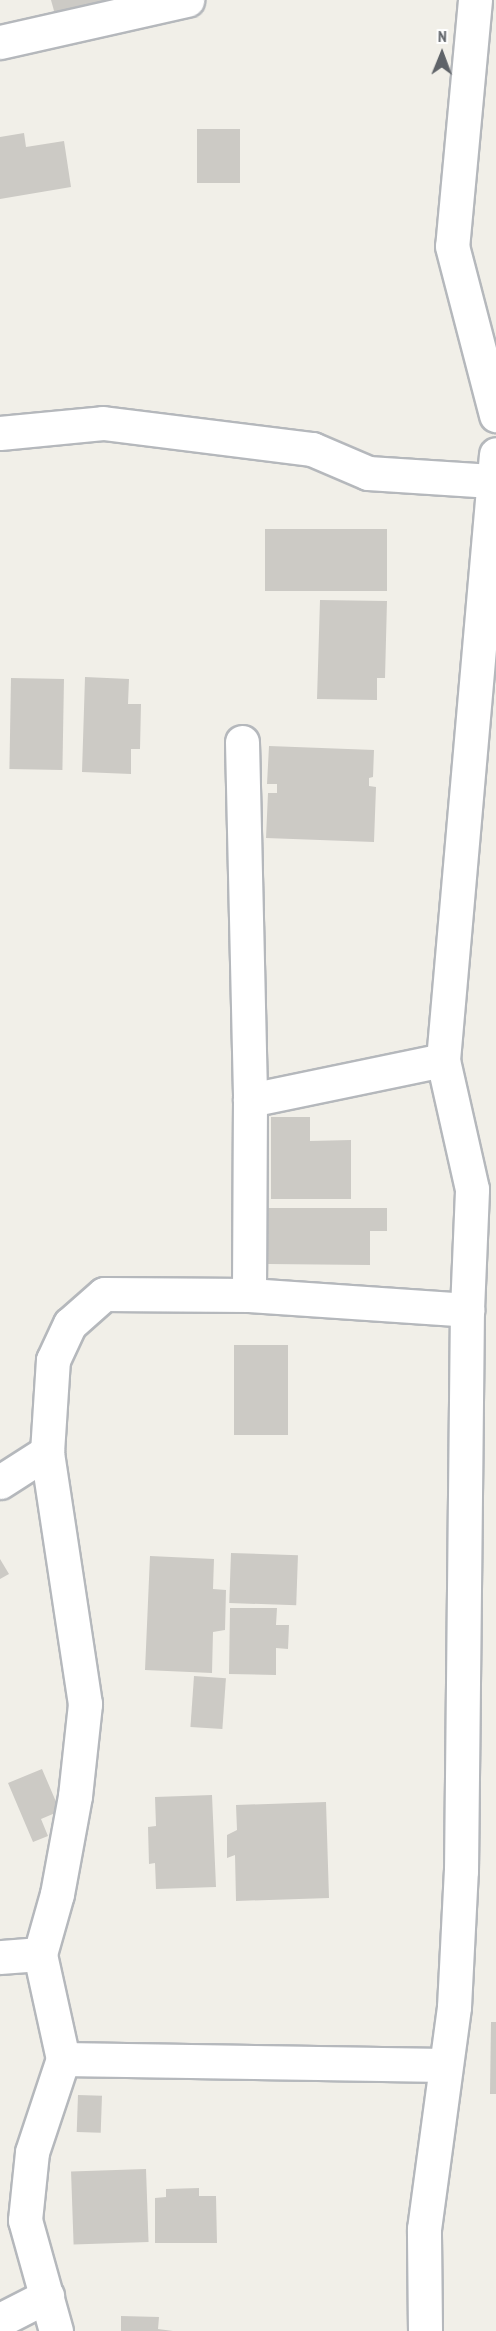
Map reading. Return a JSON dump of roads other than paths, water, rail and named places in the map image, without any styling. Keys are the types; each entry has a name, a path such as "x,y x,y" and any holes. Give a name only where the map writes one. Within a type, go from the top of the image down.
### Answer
{"street":[{"path":"0,42 187,0"},
{"path":"475,0 452,246 496,415"},
{"path":"0,433 103,423 312,449 368,473 494,468 443,1060 484,1189 467,1310 461,1871 454,2007 424,2229 425,2331"},
{"path":"242,742 250,1100 249,1295"},
{"path":"250,1100 443,1060"},
{"path":"56,2331 25,2220 32,2152 63,2059 40,1954 57,1894 75,1796 85,1704 47,1452 53,1360 70,1324 104,1294 249,1295 467,1310"},
{"path":"0,1482 47,1452"},
{"path":"0,1957 40,1954"},
{"path":"63,2059 445,2065"},
{"path":"0,2320 47,2296"}]}
